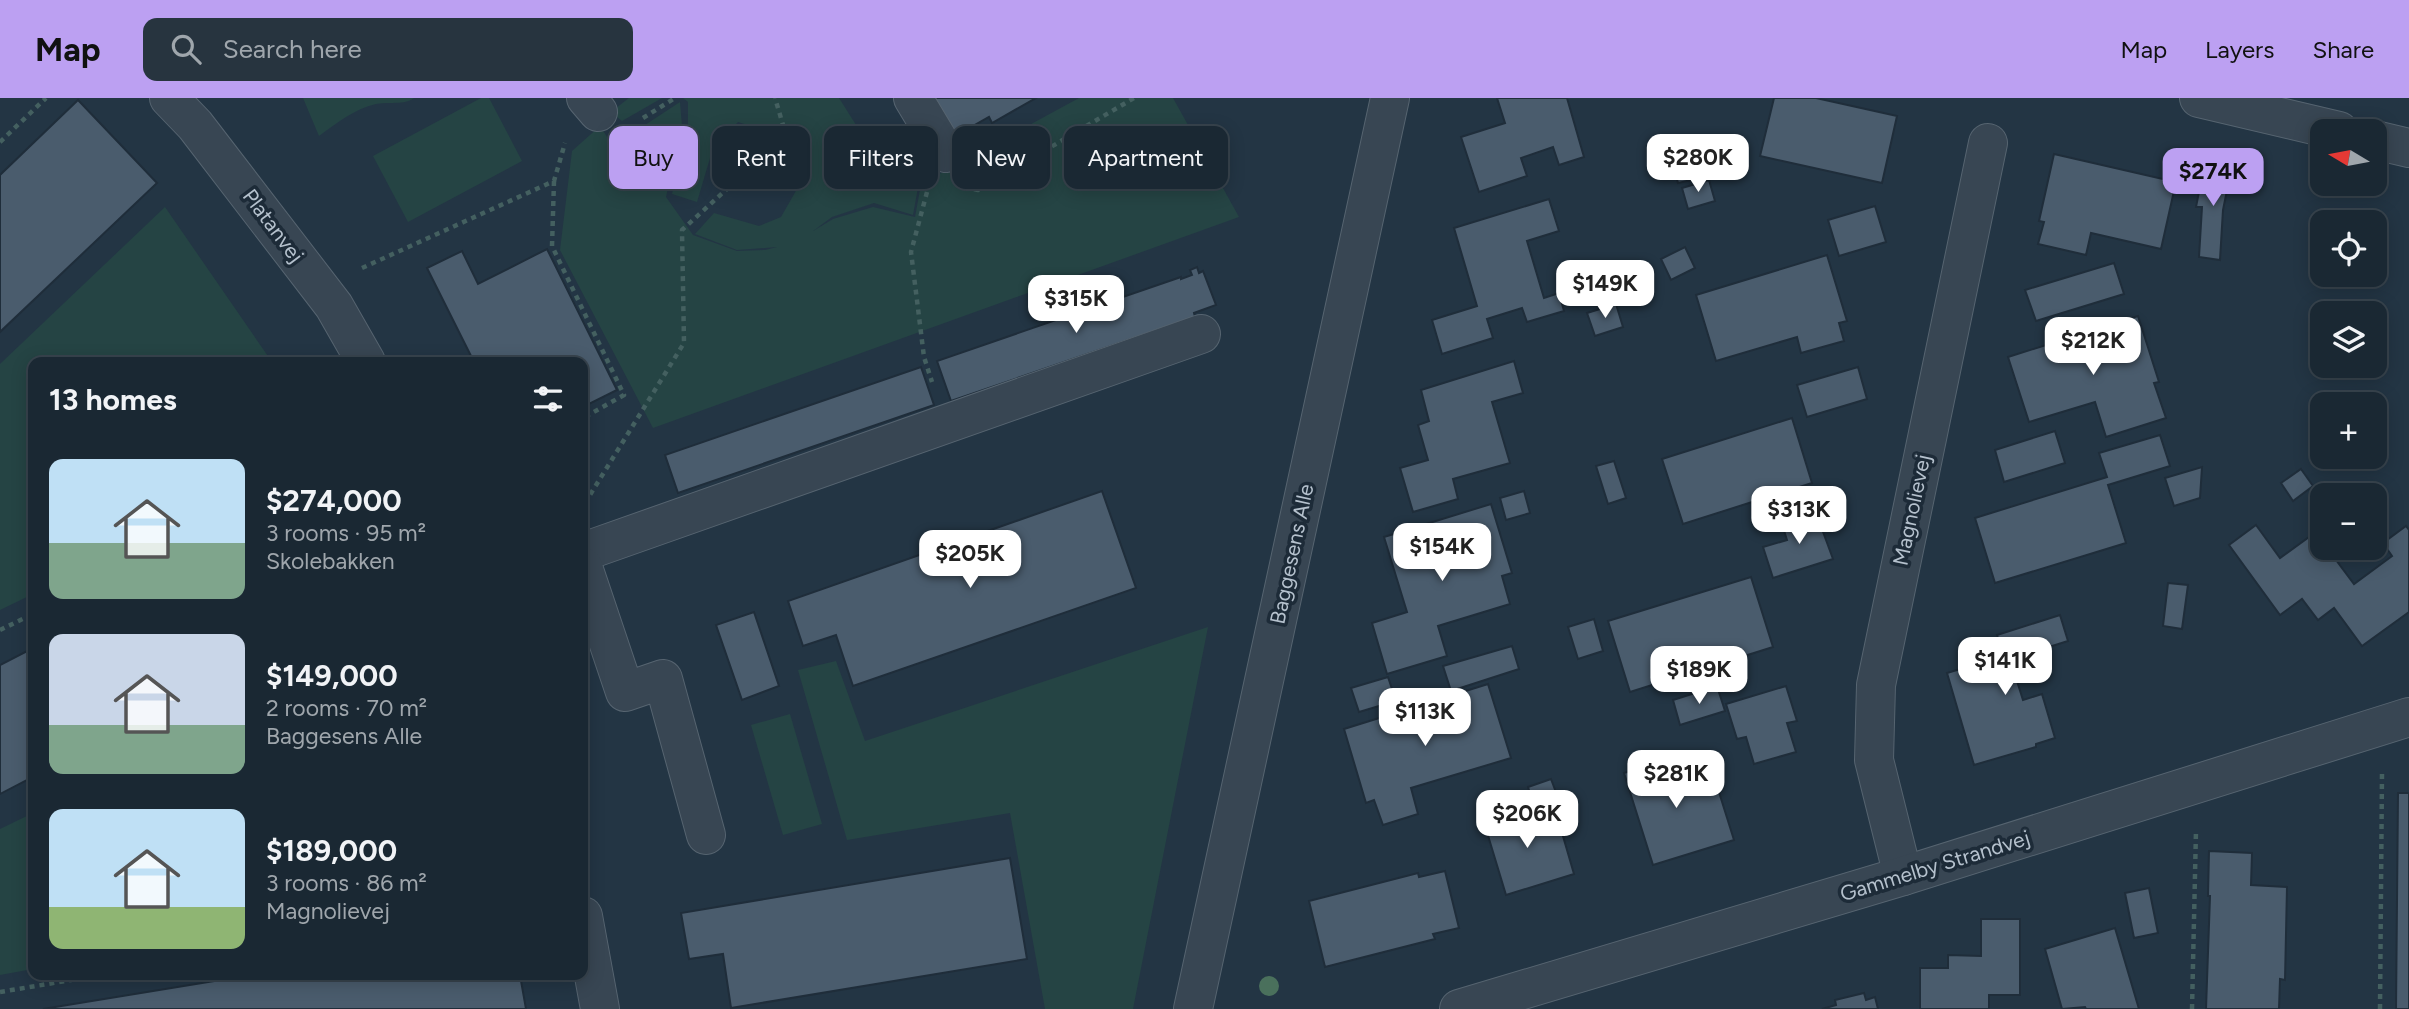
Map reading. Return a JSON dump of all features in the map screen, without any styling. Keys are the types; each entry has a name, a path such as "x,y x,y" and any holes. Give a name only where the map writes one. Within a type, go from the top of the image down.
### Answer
{"street":[{"name":"Platanvej","path":"169,98 195,125 320,287 363,357"},
{"path":"913,98 939,165"},
{"name":"Baggesens Alle","path":"1194,1009 1390,98"},
{"path":"2199,98 2310,124"},
{"name":"Magnolievej","path":"1903,876 1874,760 1876,685 1988,143"},
{"path":"2387,143 2409,148"},
{"path":"588,550 1201,334"},
{"path":"588,582 625,692 663,679 706,835"},
{"name":"Gammelby Strandvej","path":"1459,1009 1903,876 2396,721"},
{"path":"588,943 600,1009"}],"path":[{"path":"0,142 46,98"},
{"path":"588,499 684,342 682,230 786,135 776,98"},
{"path":"947,424 924,357 911,251 939,165 978,190 1134,98"},
{"path":"588,415 624,396 552,246 554,181 566,138 592,105"},
{"path":"320,287 554,181"},
{"path":"0,630 28,616"},
{"path":"2380,1009 2396,721"},
{"path":"2192,1009 2197,783"},
{"path":"0,992 72,980"}],"green space":[{"path":"303,98 414,98 405,102 376,104 360,109 319,136"},
{"path":"481,98 489,98 522,161 408,222 373,156"},
{"path":"629,98 662,98 622,121 611,112"},
{"path":"683,98 839,98 857,126 824,126 824,189 918,189 913,215 874,203 832,217 813,231 833,219 873,207 915,217 920,189 938,189 938,175 952,167 952,189 1050,189 1050,126 1028,126 1079,98 1173,98 1189,126 1064,126 1064,189 1223,189 1239,217 653,428 560,250 572,151 600,126 609,140 609,189 668,189 666,197 693,235 737,251 777,247 737,250 695,234 714,213 759,226 781,217 797,189 810,189 810,126 751,126 738,122 734,126 712,126 712,151 697,202 672,194 673,189 698,189 698,126 688,126 688,102"},
{"path":"680,102 682,126 643,126"},
{"path":"165,207 269,357 28,357 28,596 0,610 0,364"},
{"path":"1208,627 1133,1009 1045,1009 1010,813 847,840 798,670 836,661 865,741"},
{"path":"790,714 822,824 783,835 751,725"},
{"path":"28,815 28,970 0,975 0,829"}],"building":[{"path":"926,98 1036,98 992,123 989,117 973,126 952,126 950,139"},
{"path":"1497,98 1567,98 1584,157 1559,165 1553,147 1521,158 1527,176 1479,192 1461,137 1505,123"},
{"path":"1774,98 1816,98 1897,116 1882,183 1760,156"},
{"path":"78,100 157,183 0,332 0,175"},
{"path":"1691,144 1700,178 1678,183 1669,151"},
{"path":"2054,154 2176,182 2161,249 2091,233 2086,255 2038,244 2044,222 2039,221"},
{"path":"2205,161 2232,166 2223,210 2220,260 2199,257 2202,207 2196,207"},
{"path":"1709,180 1715,201 1688,209 1682,188"},
{"path":"1549,199 1559,231 1527,241 1544,298 1559,293 1564,311 1527,322 1522,308 1487,319 1493,338 1442,354 1432,320 1477,306 1454,228"},
{"path":"1875,206 1886,242 1839,256 1828,220"},
{"path":"1685,247 1695,268 1671,280 1661,259"},
{"path":"547,249 617,390 588,404 588,357 472,357 427,268 462,251 478,284"},
{"path":"1827,255 1847,321 1839,323 1844,341 1801,353 1797,337 1716,361 1696,295"},
{"path":"2114,263 2124,294 2036,321 2025,290"},
{"path":"1197,267 1199,273 1203,271 1216,305 1194,313 1195,317 951,401 937,361 1181,279 1192,275 1190,270"},
{"path":"1616,304 1623,327 1595,336 1587,313"},
{"path":"2138,316 2159,382 2154,383 2166,418 2106,437 2095,402 2029,422 2008,357"},
{"path":"1514,361 1523,393 1492,402 1510,463 1453,479 1458,499 1413,512 1400,468 1428,460 1418,425 1429,421 1421,390"},
{"path":"921,367 934,405 678,493 665,455"},
{"path":"1858,367 1867,399 1807,417 1797,385"},
{"path":"1792,418 1812,483 1683,524 1662,459"},
{"path":"2055,431 2065,463 2004,482 1995,450"},
{"path":"2160,435 2170,466 2108,485 2126,543 1995,583 1975,518 2107,477 2099,453"},
{"path":"1614,461 1626,498 1608,504 1596,466"},
{"path":"2202,467 2200,498 2174,506 2165,478"},
{"path":"2301,469 2311,483 2310,488 2293,501 2281,483"},
{"path":"1102,491 1136,588 853,686 836,635 803,646 788,601"},
{"path":"1524,491 1530,513 1506,520 1500,498"},
{"path":"1491,504 1512,573 1502,576 1510,604 1438,626 1447,656 1387,674 1372,623 1407,612 1384,537"},
{"path":"1815,510 1833,559 1773,578 1763,547 1787,540 1781,521"},
{"path":"2256,525 2280,558 2310,536 2310,560 2336,560 2354,584 2392,556 2387,549 2387,540 2406,526 2409,530 2409,612 2362,646 2334,608 2318,620 2302,599 2280,615 2229,545"},
{"path":"1751,577 1773,647 1630,692 1608,621"},
{"path":"2168,583 2188,585 2182,629 2163,626"},
{"path":"754,612 779,686 742,700 716,625"},
{"path":"2060,615 2068,641 2010,659 2023,700 2042,694 2055,738 2036,744 2036,747 1974,765 1947,673 2003,656 1997,635"},
{"path":"1594,619 1603,651 1578,659 1568,627"},
{"path":"1512,646 1519,669 1451,691 1443,666"},
{"path":"28,651 28,780 0,794 0,665"},
{"path":"1388,677 1396,701 1359,712 1351,688"},
{"path":"1488,684 1511,758 1411,788 1418,814 1383,825 1374,800 1366,803 1344,729"},
{"path":"1717,686 1725,711 1680,725 1673,700"},
{"path":"1786,686 1797,721 1787,723 1796,752 1754,764 1746,737 1737,739 1726,704"},
{"path":"1687,753 1700,794 1718,789 1734,840 1653,865 1624,773"},
{"path":"1551,779 1557,795 1533,804 1528,787"},
{"path":"2398,793 2409,793 2409,1009 2396,1009"},
{"path":"1526,805 1533,827 1558,819 1574,874 1506,895 1483,819"},
{"path":"2209,851 2252,853 2251,885 2287,887 2285,980 2280,979 2279,1009 2206,1009"},
{"path":"1010,858 1027,959 731,1008 723,954 689,959 681,913"},
{"path":"1445,871 1459,928 1433,934 1435,939 1325,967 1309,901 1418,873 1419,877"},
{"path":"2149,888 2158,933 2134,938 2125,893"},
{"path":"1981,919 2020,919 2020,995 1989,995 1989,1009 1920,1009 1920,968 1948,968 1948,955 1981,956"},
{"path":"2115,928 2139,1009 2062,1009 2045,949"},
{"path":"220,980 521,980 526,1009 43,1009"},
{"path":"1864,993 1866,1000 1875,997 1878,1009 1822,1009 1836,1005 1835,1000"}]}
